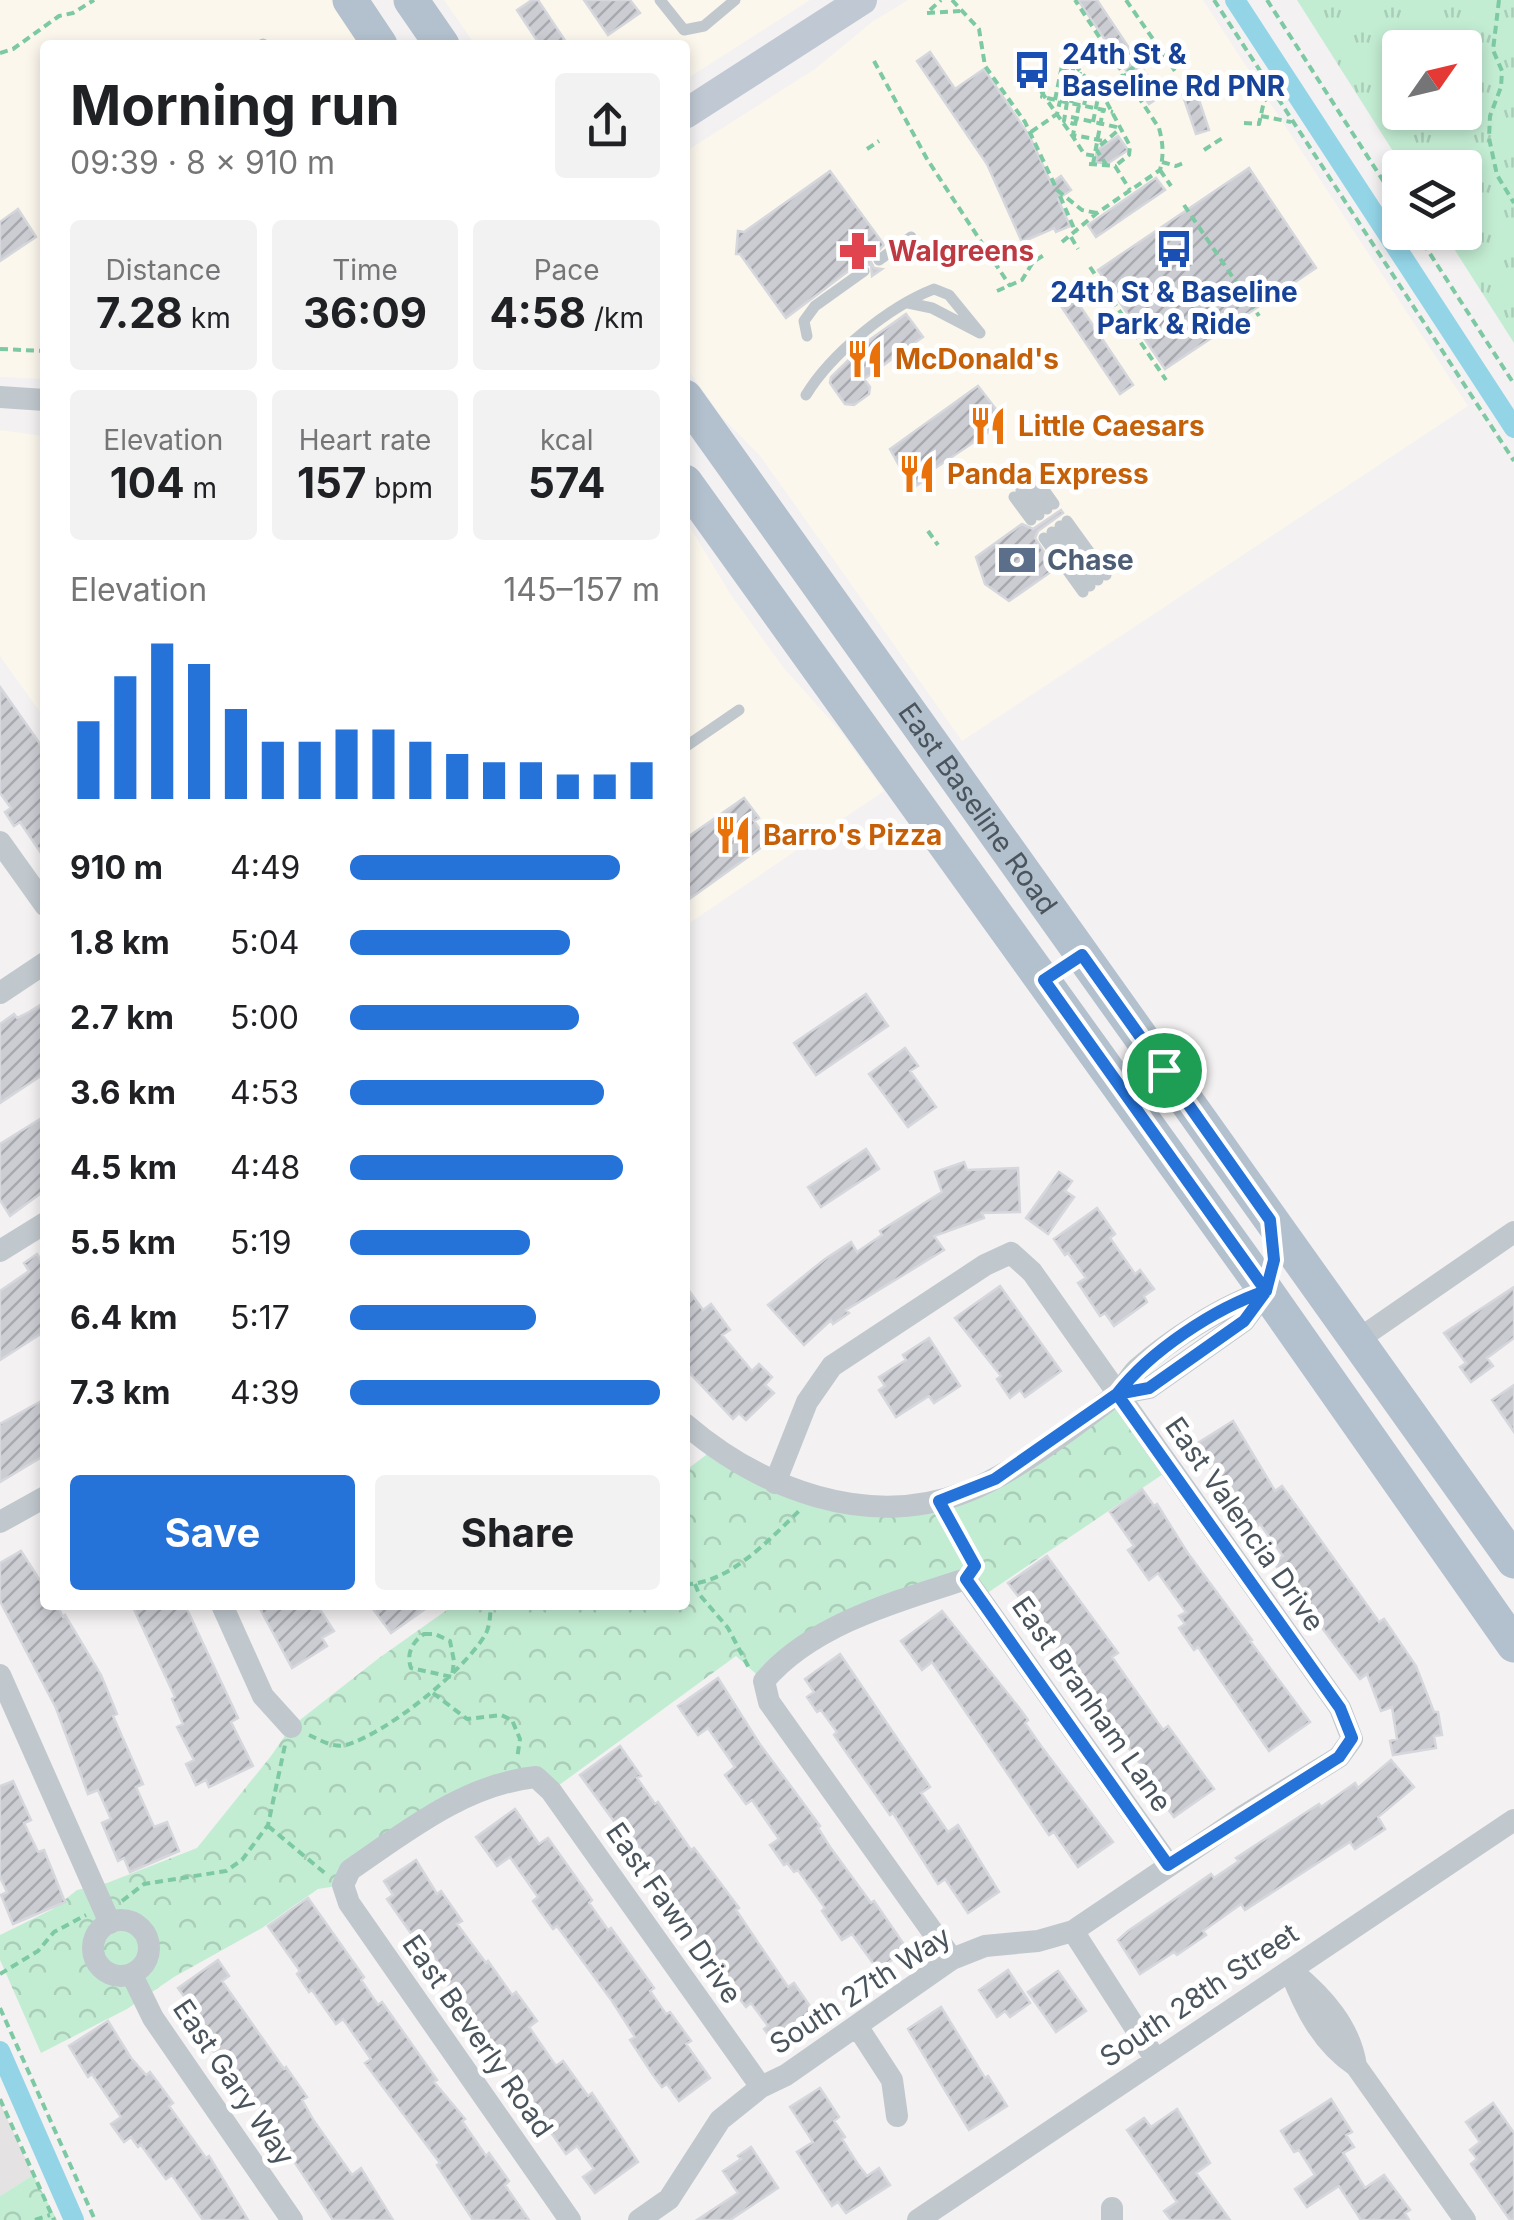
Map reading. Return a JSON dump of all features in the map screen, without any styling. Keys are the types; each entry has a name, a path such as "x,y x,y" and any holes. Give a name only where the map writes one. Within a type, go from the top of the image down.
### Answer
{"main road":[{"path":"350,0 377,40"},
{"path":"411,0 439,40"},
{"path":"690,111 862,0"},
{"name":"East Baseline Road","path":"690,404 1514,1561"},
{"name":"East Baseline Road","path":"690,489 1266,1291 1514,1645"},
{"path":"826,679 866,650"},
{"path":"1044,980 1082,955"},
{"path":"1270,1220 1274,1260 1266,1291 1287,1291 1294,1296 1334,1344 1344,1346 1356,1341"},
{"path":"1346,1406 1344,1376 1356,1341"}],"street":[{"path":"0,397 40,400"},
{"path":"0,842 40,897"},
{"path":"0,993 40,967"},
{"path":"0,1251 40,1225"},
{"path":"1356,1341 1514,1232"},
{"name":"East Valencia Drive","path":"775,1482 807,1402 832,1366 985,1265 1011,1253 1032,1272 1340,1708 1352,1738"},
{"path":"690,1428 714,1450 813,1498 859,1506 939,1501 995,1479 1117,1394 1149,1388 1244,1321 1266,1291"},
{"path":"0,1522 40,1500"},
{"path":"952,1960 769,1702 764,1681 775,1668 842,1624 966,1579"},
{"name":"East Branham Lane","path":"966,1579 1168,1865"},
{"path":"224,1610 262,1696 291,1727"},
{"path":"0,1675 108,1917"},
{"name":"South 27th Way","path":"639,2220 669,2200 720,2120 761,2087 786,2075 952,1960 985,1946 1038,1941 1073,1931 1168,1865 1339,1757 1352,1738"},
{"path":"343,1884 350,1870 443,1807 527,1778"},
{"name":"East Fawn Drive","path":"527,1778 551,1792 761,2087"},
{"name":"South 28th Street","path":"918,2220 1514,1820"},
{"name":"East Beverly Road","path":"343,1884 349,1903 570,2220"},
{"path":"108,1917 131,1922 148,1939 145,1964 132,1974 106,1972 95,1957 95,1938 108,1917"},
{"path":"1073,1931 1156,2060"},
{"path":"1290,1970 1304,2006 1334,2051 1356,2066 1465,2220"},
{"name":"East Gary Way","path":"132,1974 153,2018 292,2220"},
{"path":"857,2026 892,2080 897,2116"}],"lane":[{"path":"660,0 684,30 694,30 735,0"},
{"path":"880,260 911,237"},
{"path":"806,336 804,320 814,306 864,271"},
{"path":"806,395 842,348 908,303 923,293 940,290 962,308 980,334 932,308 908,303"},
{"path":"1025,488 1043,512 1025,488"},
{"path":"1056,529 1094,583 1056,529"},
{"path":"690,744 739,710"}],"path":[{"path":"0,52 13,49 60,16 94,0"},
{"path":"941,0 926,13 960,11"},
{"path":"952,0 979,29 985,66 1030,132 1078,249"},
{"path":"1062,242 1097,212 1160,170 1163,144 1159,128 1075,0"},
{"path":"1126,0 1175,71"},
{"path":"1214,0 1514,461"},
{"path":"1267,0 1382,179"},
{"path":"1499,0 1493,50 1502,71 1501,87 1490,116 1489,138 1497,175 1514,203"},
{"path":"1057,114 1063,61 1087,78 1122,128 1130,146 1129,155 1115,166 1091,164 1103,110"},
{"path":"874,62 928,159 1010,286"},
{"path":"1073,135 1074,120 1086,97 1098,96 1138,64"},
{"path":"1042,97 1048,71 1028,69 1042,97 1064,121 1084,154 1095,156"},
{"path":"1064,121 1076,70"},
{"path":"1084,90 1087,78"},
{"path":"1074,88 1098,96"},
{"path":"1244,123 1259,124 1264,100 1275,93"},
{"path":"1093,122 1098,96"},
{"path":"1042,97 1114,112"},
{"path":"1112,126 1114,112"},
{"path":"1030,132 1057,114"},
{"path":"1261,116 1294,123"},
{"path":"1064,121 1122,128"},
{"path":"1096,148 1122,128"},
{"path":"1073,135 1105,141"},
{"path":"1204,150 1224,137"},
{"path":"866,149 879,141"},
{"path":"1096,148 1107,166"},
{"path":"1162,162 1176,166 1184,163"},
{"path":"1115,166 1130,190"},
{"path":"1160,170 1171,186"},
{"path":"1057,190 1082,210 1097,212"},
{"path":"1184,205 1260,316"},
{"path":"1428,250 1514,384"},
{"path":"997,292 1022,280 1033,262 1044,255"},
{"path":"1090,268 1166,380"},
{"path":"0,349 40,351"},
{"path":"928,531 938,545"},
{"path":"690,1584 746,1561 813,1498"},
{"path":"939,1501 975,1566 966,1579"},
{"path":"695,1584 728,1628 749,1667 764,1681"},
{"path":"0,1974 38,1951 54,1932 80,1918 108,1917 144,1884 226,1871 242,1860 268,1825 291,1727 343,1746 369,1734 452,1677 487,1632 490,1610"},
{"path":"424,1634 447,1637 454,1660 452,1677 411,1668 408,1661 414,1640 424,1634"},
{"path":"432,1692 467,1720 502,1715 512,1720 527,1778"},
{"path":"268,1825 343,1884"},
{"path":"0,2008 95,2220"},
{"path":"0,2099 52,2217 36,2220"}],"shaded area":[{"path":"0,0 331,0 358,40 40,40 40,379 0,377"},
{"path":"444,0 810,0 690,77 690,40 472,40"},
{"path":"908,0 1203,0 1468,406 962,741 761,457 722,417 690,373 690,149 815,69 872,22"},
{"path":"0,430 40,435 40,712 0,656"},
{"path":"690,527 731,595 783,667 841,732 884,791 690,923"},
{"path":"0,2103 33,2175 0,2196"}],"green space":[{"path":"1297,0 1514,0 1514,343 1455,250 1482,250 1482,150 1392,150"},
{"path":"1117,1394 1169,1470 980,1598 966,1579 872,1610 764,1681 736,1656 551,1791 536,1777 443,1807 343,1885 318,1889 262,1928 174,1977 127,2009 41,2053 0,1960 0,1935 53,1909 77,1890 107,1883 197,1848 291,1727 447,1610 690,1610 690,1467 714,1449 813,1498 939,1501"},
{"path":"33,2175 57,2220 0,2220 0,2196"}],"building":[{"path":"538,0 565,40 537,40 517,10"},
{"path":"584,0 630,0 640,13 608,35"},
{"path":"1078,0 1097,0 1161,96 1149,104"},
{"path":"930,52 955,89 984,69 1030,137 1051,183 1061,176 1071,190 1058,199 1070,226 1056,232 1054,228 1022,242 987,164 917,61"},
{"path":"1195,88 1209,130 1196,134 1182,93"},
{"path":"1118,136 1128,150 1107,164 1095,162 1097,150"},
{"path":"1249,168 1316,268 1165,369 1098,270"},
{"name":"Walgreens","path":"830,171 884,245 870,260 874,268 882,269 872,276 871,265 859,263 786,318 740,254 736,254 738,231 744,232"},
{"path":"1156,178 1165,190 1096,237 1088,225"},
{"path":"18,209 36,237 0,261 0,222"},
{"path":"1074,297 1133,385 1120,394 1061,306"},
{"name":"McDonald's","path":"906,314 923,337 864,379 870,387 869,394 854,405 845,404 830,383 831,377 868,341"},
{"path":"978,386 1005,421 931,471 933,474 912,489 890,449"},
{"name":"Chase","path":"1061,510 1063,513 1038,531 1035,538 1055,569 1009,601 985,584 976,557 1022,524 1033,529"},
{"path":"0,687 40,744 40,852 20,822 14,826 5,812 11,808 0,793"},
{"path":"744,798 759,818 754,821 769,842 690,898 690,836"},
{"path":"866,994 888,1026 816,1075 794,1043"},
{"path":"40,1005 40,1076 0,1103 0,1024 14,1014 17,1018"},
{"path":"905,1048 918,1066 910,1071 936,1107 908,1127 869,1074"},
{"path":"40,1119 40,1194 10,1216 0,1200 0,1144"},
{"path":"866,1149 879,1169 821,1207 808,1187"},
{"path":"964,1162 967,1170 1018,1168 1020,1212 982,1213 984,1218 934,1236 944,1250 846,1310 849,1313 833,1324 831,1320 804,1345 768,1305 851,1242 857,1252 882,1235 880,1231 942,1192 935,1172"},
{"path":"1059,1172 1072,1181 1065,1191 1074,1197 1048,1234 1026,1218"},
{"path":"1097,1208 1115,1234 1110,1238 1135,1274 1140,1270 1154,1289 1144,1296 1147,1302 1114,1326 1105,1313 1100,1316 1078,1283 1086,1278 1054,1239"},
{"path":"37,1254 40,1259 40,1334 0,1360 0,1291 29,1271 24,1263"},
{"path":"1000,1286 1061,1371 1025,1397 1020,1390 1010,1398 997,1379 1001,1376 955,1318"},
{"path":"1514,1287 1514,1338 1487,1358 1493,1366 1471,1382 1460,1367 1466,1363 1444,1333"},
{"path":"690,1292 703,1310 711,1304 730,1330 722,1335 752,1371 759,1364 772,1377 765,1385 774,1393 746,1420 739,1413 733,1419 690,1373"},
{"path":"929,1338 960,1386 934,1403 929,1396 896,1417 879,1390 885,1386 879,1377 906,1360 903,1355"},
{"path":"1514,1385 1514,1432 1492,1400"},
{"path":"40,1402 40,1458 0,1482 0,1424"},
{"path":"1233,1421 1275,1491 1282,1486 1379,1622 1384,1619 1416,1666 1434,1712 1438,1712 1442,1735 1434,1736 1436,1748 1393,1755 1390,1741 1397,1739 1392,1707 1381,1711 1367,1674 1360,1679 1274,1563 1283,1556 1260,1524 1252,1530 1204,1459 1207,1457 1198,1443"},
{"path":"1142,1489 1154,1506 1157,1504 1187,1552 1310,1722 1269,1751 1198,1647 1194,1650 1179,1628 1185,1624 1179,1616 1186,1612 1158,1573 1149,1580 1128,1550 1134,1546 1110,1512"},
{"path":"21,1551 40,1580 40,1610 60,1610 65,1615 101,1675 117,1714 113,1716 143,1784 136,1787 154,1827 167,1822 179,1851 130,1872 124,1858 118,1861 102,1823 111,1819 98,1790 88,1794 56,1708 0,1601 0,1563"},
{"path":"1047,1556 1118,1653 1112,1657 1163,1730 1168,1726 1214,1789 1174,1817 1141,1773 1145,1770 1089,1699 1068,1670 1072,1668 1008,1583"},
{"path":"134,1610 187,1610 238,1718 231,1722 253,1766 209,1787 206,1780 196,1785 186,1764 194,1760 177,1727 183,1724 172,1699 175,1697"},
{"path":"261,1610 320,1610 334,1631 322,1638 327,1646 292,1668"},
{"path":"374,1610 424,1610 391,1633"},
{"path":"942,1611 1020,1709 1041,1746 1113,1842 1078,1867 1054,1832 1049,1835 932,1662 922,1670 901,1641"},
{"path":"840,1654 930,1787 921,1793 948,1832 958,1825 999,1892 968,1913 945,1879 938,1884 893,1813 890,1815 834,1735 837,1732 807,1697 814,1692 805,1679"},
{"path":"718,1678 759,1743 820,1826 830,1847 907,1949 878,1970 852,1934 842,1940 798,1870 794,1872 787,1863 784,1865 770,1845 779,1839 752,1800 746,1804 725,1775 735,1767 708,1728 698,1735 678,1706"},
{"path":"620,1746 655,1804 658,1802 739,1908 736,1910 788,1987 794,1983 814,2012 773,2041 764,2029 768,2026 751,2003 746,2007 713,1964 717,1961 700,1937 697,1939 638,1858 643,1853 622,1820 616,1824 580,1775"},
{"path":"1391,1760 1414,1787 1378,1817 1385,1829 1355,1849 1350,1842 1245,1910 1241,1904 1203,1931 1206,1935 1140,1974 1118,1940 1128,1931 1211,1874 1214,1878 1239,1861 1236,1858 1319,1804 1321,1807 1355,1783 1358,1788"},
{"path":"13,1781 31,1820 24,1823 38,1852 44,1850 65,1902 13,1924 1,1895 7,1892 0,1877 0,1786"},
{"path":"515,1809 539,1844 548,1838 608,1930 611,1928 654,1988 650,1991 666,2014 670,2012 691,2041 686,2044 710,2078 679,2101 667,2084 662,2087 653,2075 630,2040 635,2037 612,2001 557,1926 553,1929 533,1901 538,1897 510,1857 497,1866 476,1837"},
{"path":"416,1860 437,1894 441,1891 462,1921 457,1924 486,1963 512,1995 516,1992 537,2021 529,2027 556,2066 563,2061 588,2096 592,2093 638,2162 595,2193 583,2177 594,2169 577,2146 566,2154 439,1972 443,1969 426,1946 422,1949 387,1899 393,1895 384,1881"},
{"path":"308,1898 364,1977 361,1980 378,2005 382,2002 437,2080 434,2082 465,2119 462,2121 486,2156 489,2153 509,2181 505,2185 529,2220 473,2220 437,2165 440,2163 365,2063 371,2059 343,2019 336,2024 312,1990 309,1992 297,1974 300,1971 268,1926"},
{"path":"218,1960 229,1976 222,1981 307,2097 302,2100 314,2121 352,2175 361,2168 393,2220 333,2220 262,2113 210,2046 213,2044 200,2027 204,2024 178,1988"},
{"path":"1008,1970 1030,2003 1010,2017 1005,2011 997,2017 979,1990"},
{"path":"1058,1971 1086,2011 1056,2032 1028,1992"},
{"path":"941,2007 1007,2106 969,2130 908,2029"},
{"path":"108,2021 131,2058 146,2075 150,2072 173,2103 169,2106 206,2158 209,2156 248,2220 203,2220 172,2175 166,2179 141,2145 138,2147 131,2137 124,2142 111,2124 121,2117 69,2046"},
{"path":"820,2088 839,2117 834,2121 857,2163 867,2176 879,2168 890,2185 846,2213 838,2202 832,2206 797,2152 813,2142 790,2107"},
{"path":"1331,2099 1352,2132 1346,2135 1354,2147 1343,2153 1365,2188 1384,2175 1410,2210 1405,2213 1409,2220 1361,2220 1339,2186 1307,2207 1295,2189 1315,2175 1281,2131"},
{"path":"1493,2103 1514,2133 1514,2220 1510,2220 1471,2164 1477,2159 1470,2150 1480,2142 1466,2122"},
{"path":"1177,2109 1210,2163 1196,2173 1230,2220 1171,2220 1164,2211 1177,2202 1127,2130 1144,2118 1151,2127"},
{"path":"751,2147 778,2188 730,2220 697,2220 738,2193 723,2171"}],"waterway":[{"path":"1235,0 1514,428"},
{"path":"0,2051 74,2220"}],"place":[{"name":"24th St & Baseline Rd PNR","path":"1032,70"},
{"name":"24th St & Baseline Park & Ride","path":"1174,249"},
{"name":"Walgreens","path":"858,251"},
{"name":"McDonald's","path":"865,359"},
{"name":"Little Caesars","path":"988,426"},
{"name":"Panda Express","path":"917,474"},
{"name":"Chase","path":"1017,560"},
{"name":"Barro's Pizza","path":"733,835"}],"route":[{"path":"1164,1070 1082,955 1044,980 1266,1291 1244,1321 1149,1388 1117,1394 995,1479 939,1501 975,1566 966,1579 1168,1865 1339,1757 1352,1738 1340,1708 1117,1394 1135,1371 1232,1302 1266,1291 1274,1260 1275,1238 1270,1220 1164,1070"}]}
